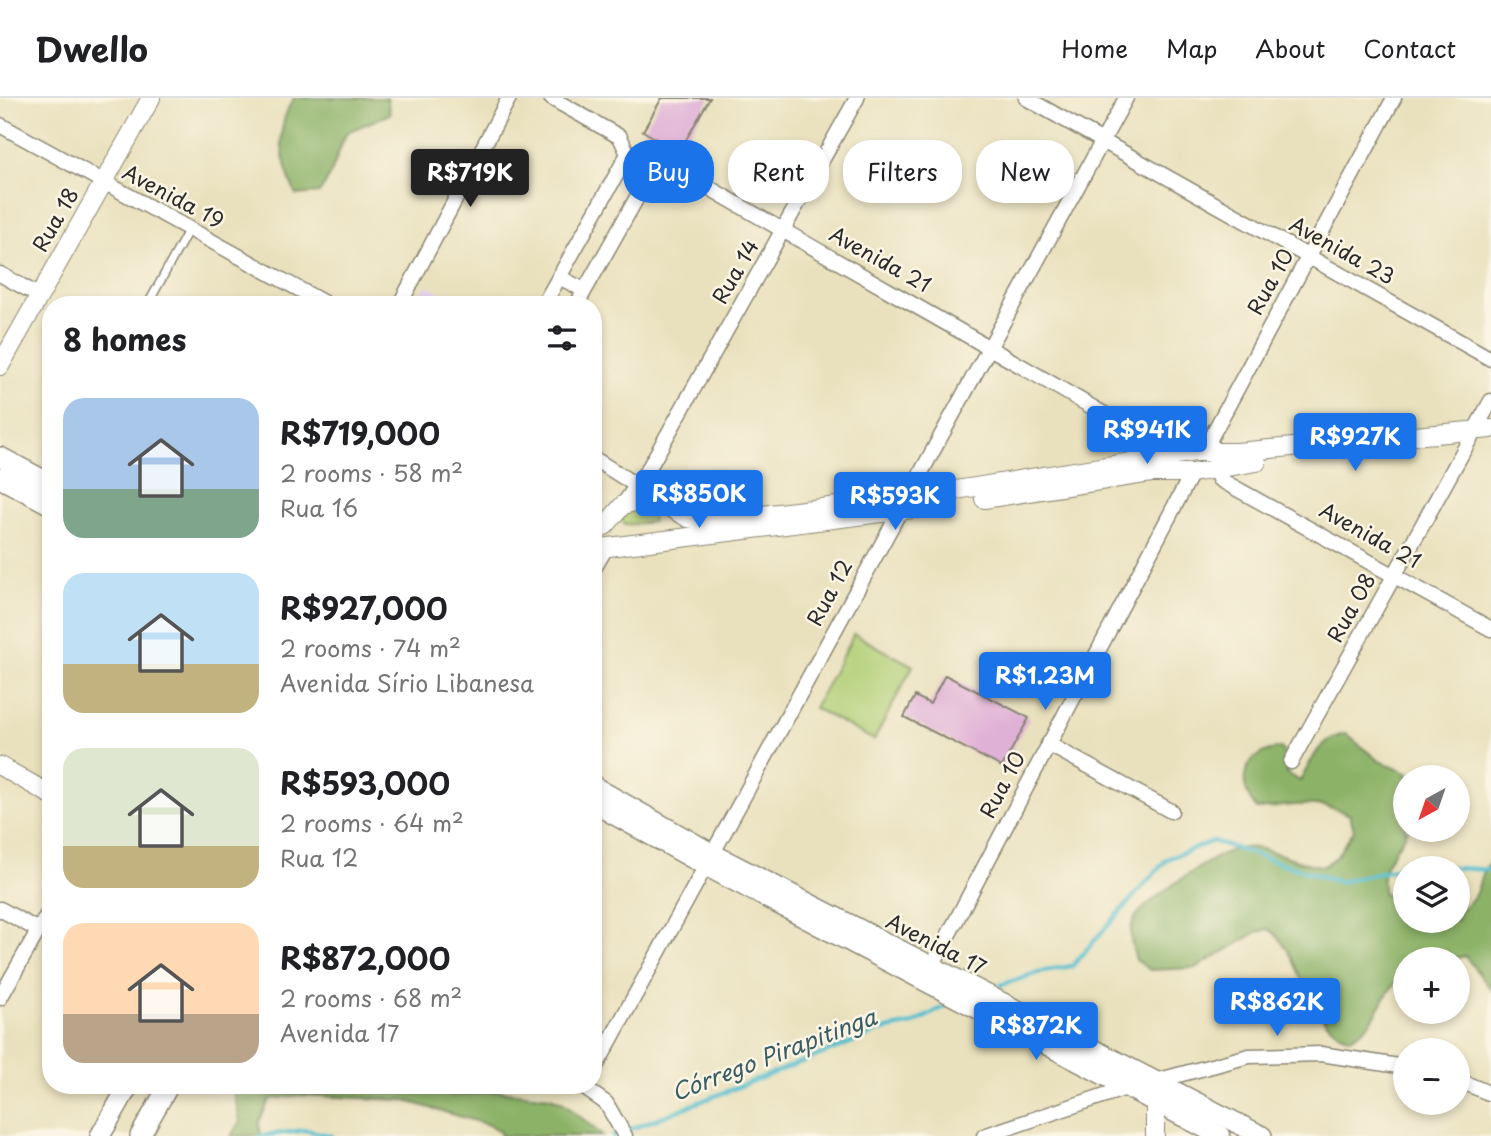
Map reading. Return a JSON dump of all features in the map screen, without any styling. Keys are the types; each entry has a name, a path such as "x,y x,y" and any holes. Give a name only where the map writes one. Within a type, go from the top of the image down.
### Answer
{"main road":[{"path":"0,457 42,489"},
{"path":"0,478 42,492"},
{"name":"Avenida 17","path":"602,792 709,860"},
{"name":"Avenida 17","path":"602,807 709,860 1155,1092 1262,1136"},
{"name":"Avenida 17","path":"930,974 1129,1087 1155,1092 1220,1136"},
{"path":"100,1136 124,1094"},
{"path":"140,1136 164,1094"}],"street":[{"name":"Rua 18","path":"0,366 151,98"},
{"path":"404,296 509,98"},
{"name":"Avenida 21","path":"551,98 620,137 623,143"},
{"name":"Rua 14","path":"623,505 634,484 650,466 857,98"},
{"name":"Avenida 23","path":"1026,98 1491,359"},
{"name":"Rua 12","path":"602,1056 1126,98"},
{"name":"Rua 10","path":"1212,450 1209,439 1394,98"},
{"name":"Avenida 19","path":"0,125 311,296"},
{"path":"548,296 623,163"},
{"name":"Avenida 21","path":"714,192 990,346 1172,454"},
{"path":"581,296 634,203"},
{"path":"0,275 38,295"},
{"path":"559,277 584,290"},
{"name":"Rua 08","path":"1291,762 1394,575 1478,435 1491,401"},
{"path":"602,548 902,505 1151,473 1192,473 1238,463 1478,435"},
{"path":"602,523 623,505 652,498 688,518 706,520 902,505 1172,454 1212,450 1237,452 1478,435 1491,442"},
{"path":"1212,450 1220,459 1215,470"},
{"path":"1172,454 1166,465 1173,474"},
{"path":"602,464 634,484"},
{"path":"650,466 652,498"},
{"name":"Avenida 21","path":"1215,470 1219,479 1491,629"},
{"name":"Rua 10","path":"930,974 1192,473"},
{"path":"669,540 680,530 680,519 675,511"},
{"path":"1048,744 1171,811"},
{"path":"0,766 42,790"},
{"path":"0,909 38,930"},
{"path":"0,998 42,923"},
{"path":"1155,1136 1155,1092 1249,1056 1321,1054 1393,1065"},
{"path":"1470,1085 1491,1094"},
{"path":"984,1136 1129,1087"},
{"path":"594,1094 606,1103 618,1119 625,1136"}],"lane":[{"path":"152,296 189,229"}],"shaded area":[{"path":"426,285 446,296 420,296"}],"green space":[{"path":"294,98 387,98 390,114 347,132 329,177 319,193 296,195 287,171 282,146 283,122"},
{"path":"647,505 653,511 652,522 625,525 620,516 622,511"},
{"path":"854,634 913,666 874,740 814,708"},
{"path":"1346,734 1379,761 1393,767 1393,842 1400,842 1385,867 1383,884 1384,894 1393,900 1393,933 1470,933 1470,901 1491,859 1491,989 1470,962 1470,947 1393,947 1393,986 1368,1024 1350,1038 1335,1030 1323,1018 1281,940 1269,929 1257,932 1196,968 1150,970 1136,960 1131,934 1135,918 1153,900 1201,866 1231,851 1241,848 1262,849 1324,866 1336,857 1354,830 1350,815 1315,805 1257,809 1250,799 1245,778 1246,770 1258,755 1281,748 1287,759 1287,774 1300,781 1323,745"},
{"path":"234,1094 525,1094 551,1097 564,1103 603,1136 501,1136 500,1132 489,1125 403,1100 300,1095 270,1099 259,1122 261,1136 231,1136 240,1121"}],"building":[{"path":"662,98 710,98 686,140 658,140 643,131"},
{"path":"945,675 1029,718 1002,767 904,717 915,696 930,704"}],"waterway":[{"name":"Córrego Pirapitinga","path":"1001,985 1043,971 1072,966 1167,859 1213,841 1339,882 1393,869"},
{"name":"Córrego Pirapitinga","path":"1470,869 1491,870"},
{"name":"Córrego Pirapitinga","path":"613,1136 883,1030 912,1024 946,1006"},
{"name":"Córrego Pirapitinga","path":"260,1136 306,1130 331,1136"}]}
